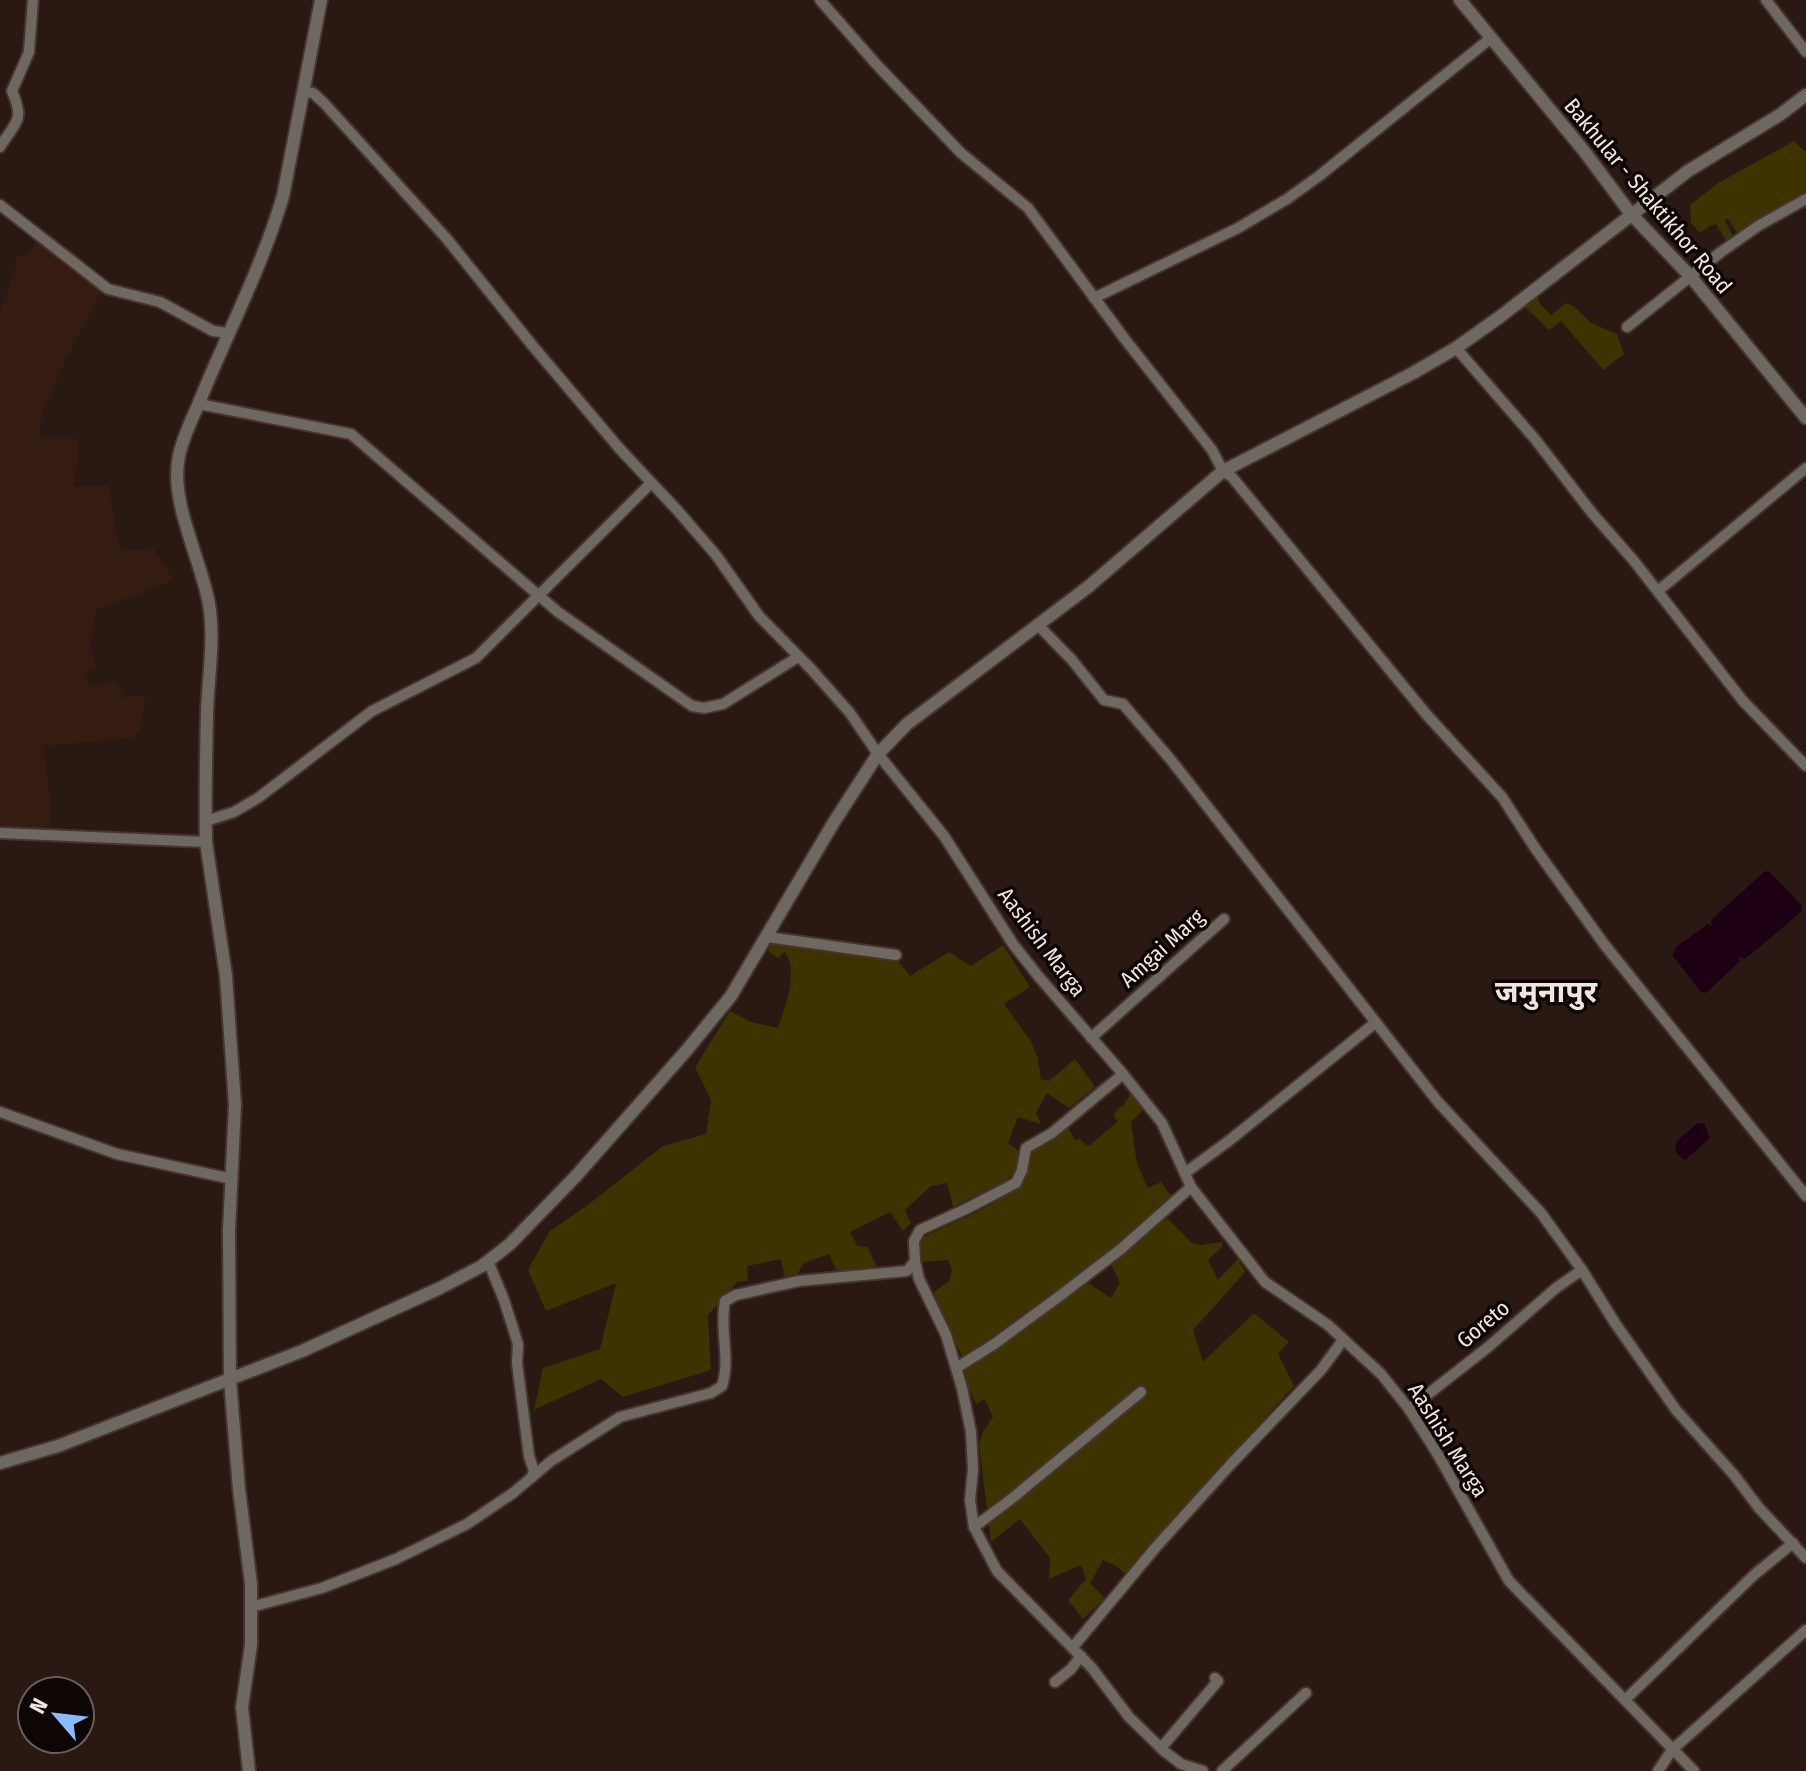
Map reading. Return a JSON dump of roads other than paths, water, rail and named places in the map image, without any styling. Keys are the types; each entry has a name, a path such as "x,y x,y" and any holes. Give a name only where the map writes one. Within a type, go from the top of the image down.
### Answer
{"street":[{"path":"0,147 20,116 12,91 29,52 33,0"},
{"path":"249,1771 242,1707 251,1645 251,1584 230,1380 229,1230 235,1105 226,976 206,842 211,637 209,605 181,506 178,479 179,457 283,196 321,0"},
{"path":"820,0 961,153 1028,208 1212,450 1223,471 1232,477 1426,714 1502,797 1604,944 1806,1196"},
{"name":"Bakhular - Shaktikhor Road","path":"1460,0 1584,151 1631,214 1691,277 1806,418"},
{"path":"1766,0 1806,52"},
{"path":"1094,298 1238,228 1287,199 1491,38"},
{"name":"Aashish Marga","path":"304,92 313,93 324,103 447,239 567,386 716,555 759,616 850,713 878,754 944,836 1013,944 1162,1123 1191,1187 1265,1282 1328,1325 1381,1374 1409,1409 1437,1453 1509,1581 1694,1771"},
{"path":"0,1463 58,1446 316,1345 484,1265 510,1244 576,1176 731,996 818,847 878,754 907,724 1088,587 1223,471 1456,348 1688,171 1781,114 1806,95"},
{"path":"1627,327 1758,226 1806,199"},
{"path":"0,205 108,289 160,302 213,331 228,333"},
{"path":"1456,348 1535,439 1743,701 1806,766"},
{"path":"199,404 351,434 539,596 692,706 704,708 723,704 798,657"},
{"path":"1658,591 1806,468"},
{"path":"206,821 234,812 258,798 372,711 476,658 651,483"},
{"path":"1038,625 1072,660 1104,700 1123,704 1171,760 1438,1102 1541,1213 1676,1410 1806,1558"},
{"path":"0,833 206,842"},
{"name":"Amgai Marg","path":"1091,1038 1224,919"},
{"path":"767,937 896,955"},
{"path":"1185,1173 1375,1023"},
{"path":"1123,1074 1052,1133 1026,1148 1016,1183 920,1230 914,1241 915,1261 919,1279 946,1335 956,1368 971,1432 973,1469 970,1500 974,1527 997,1571 1092,1668 1129,1717 1181,1764 1203,1771"},
{"path":"0,1112 117,1154 232,1179"},
{"path":"956,1368 993,1345 1121,1249 1191,1187"},
{"path":"251,1607 322,1588 396,1559 467,1524 513,1493 551,1461 620,1417 711,1393 722,1386 727,1372 722,1314 725,1301 736,1295 799,1281 907,1271 915,1261"},
{"path":"484,1265 490,1266 495,1277 518,1344 517,1363 529,1456 534,1471 532,1477"},
{"name":"Goreto","path":"1409,1409 1582,1270"},
{"path":"1073,1647 1156,1547 1321,1370 1343,1340"},
{"path":"974,1527 1141,1392"},
{"path":"1625,1700 1754,1575 1793,1543"},
{"path":"1658,1771 1672,1750 1806,1630"},
{"path":"1055,1682 1081,1656"},
{"path":"1161,1748 1218,1681 1215,1678"},
{"path":"1222,1771 1306,1693"}],"district":[{"name":"जमुनापुर","path":"1546,992"}]}
